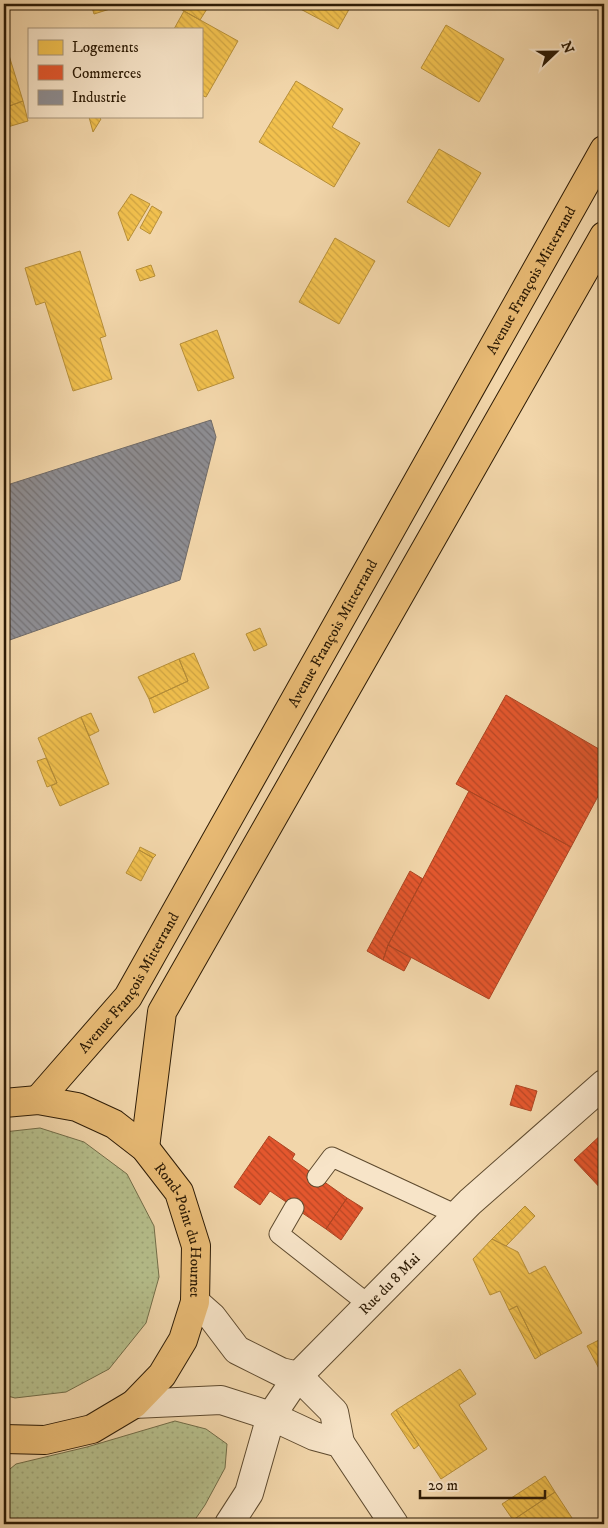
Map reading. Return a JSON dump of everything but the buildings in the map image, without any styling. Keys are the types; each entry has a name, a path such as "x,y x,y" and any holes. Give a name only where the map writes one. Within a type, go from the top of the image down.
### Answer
{"main road":[{"name":"Avenue François Mitterrand","path":"38,1100 128,998 604,150"},
{"path":"145,1148 162,1012 604,236"},
{"name":"Rond-Point du Hournet","path":"4,1103 38,1100 77,1107 114,1124 145,1148 179,1192 196,1246 195,1302 183,1340 162,1375 134,1404 92,1429 45,1440 4,1439"}],"street":[{"name":"Rue du 8 Mai","path":"229,1524 249,1493 272,1416 298,1376 457,1214 604,1084"},
{"path":"195,1302 212,1317 237,1350 280,1372 298,1376 334,1412 340,1443 394,1524"},
{"path":"134,1404 221,1400 272,1416 314,1436 340,1443"}],"lane":[{"path":"317,1177 332,1157 457,1214"},
{"path":"294,1208 279,1234 368,1304"}],"green space":[{"path":"40,1128 84,1142 127,1174 154,1226 159,1277 146,1323 109,1369 66,1392 15,1398 4,1395 4,1132"},
{"path":"175,1421 206,1429 227,1444 225,1468 205,1505 192,1524 4,1524 4,1474 16,1464 87,1447"}]}
